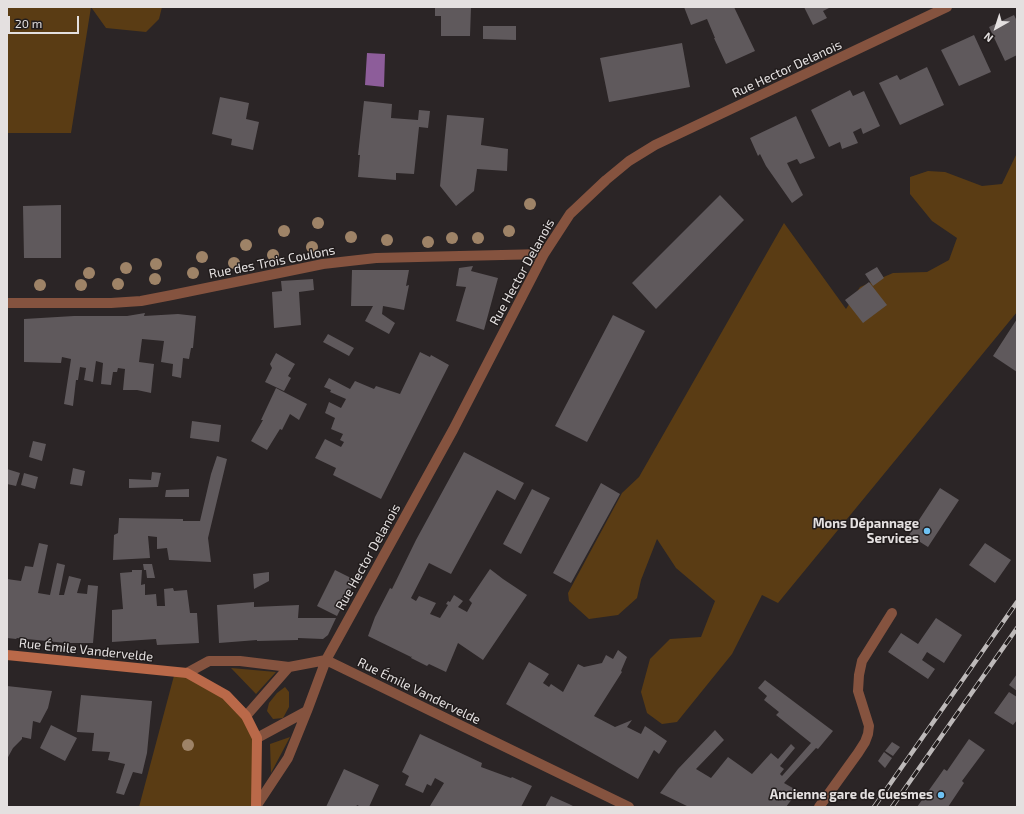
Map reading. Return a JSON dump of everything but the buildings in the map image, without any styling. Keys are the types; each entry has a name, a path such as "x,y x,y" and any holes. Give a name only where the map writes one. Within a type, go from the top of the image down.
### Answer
{"main road":[{"name":"Rue Émile Vandervelde","path":"7,655 187,673 226,695 246,716 257,738 257,806"}],"street":[{"name":"Rue Hector Delanois","path":"257,806 288,758 326,660 453,430 544,254 570,214 606,180 629,161 655,146 947,7"},
{"name":"Rue des Trois Coulons","path":"7,303 112,303 141,301 323,264 376,258 544,254"},
{"path":"819,807 865,742 869,726 858,691 858,675 862,661 892,613"},
{"path":"187,673 209,661 240,661 289,667 326,660"},
{"name":"Rue Émile Vandervelde","path":"326,660 629,807"},
{"path":"246,716 289,667"},
{"path":"257,738 307,711"}],"shaded area":[{"path":"7,7 91,7 71,133 7,133"},
{"path":"91,7 162,7 159,19 146,32 106,28"},
{"path":"367,53 385,54 384,87 365,85"},
{"path":"1017,153 1017,312 778,603 762,595 732,654 677,722 662,724 647,713 641,692 650,659 670,639 701,637 715,601 676,568 657,539 641,580 637,598 618,615 589,619 569,601 568,593 622,493 639,477 784,223 846,309 860,287 893,273 927,272 949,260 957,238 932,221 910,194 910,177 928,171 945,172 982,186 1002,184"},
{"path":"231,668 276,672 256,694"},
{"path":"175,672 226,695 257,738 256,807 139,807"},
{"path":"285,687 289,692 289,707 283,718 273,719 267,711 269,703 277,693"},
{"path":"290,737 271,773 270,744"}],"railway":[{"path":"874,807 1017,602"},
{"path":"892,807 1017,628"}],"place":[{"name":"Mons Dépannage Services","path":"927,531"},
{"name":"Ancienne gare de Cuesmes","path":"941,795"}]}
